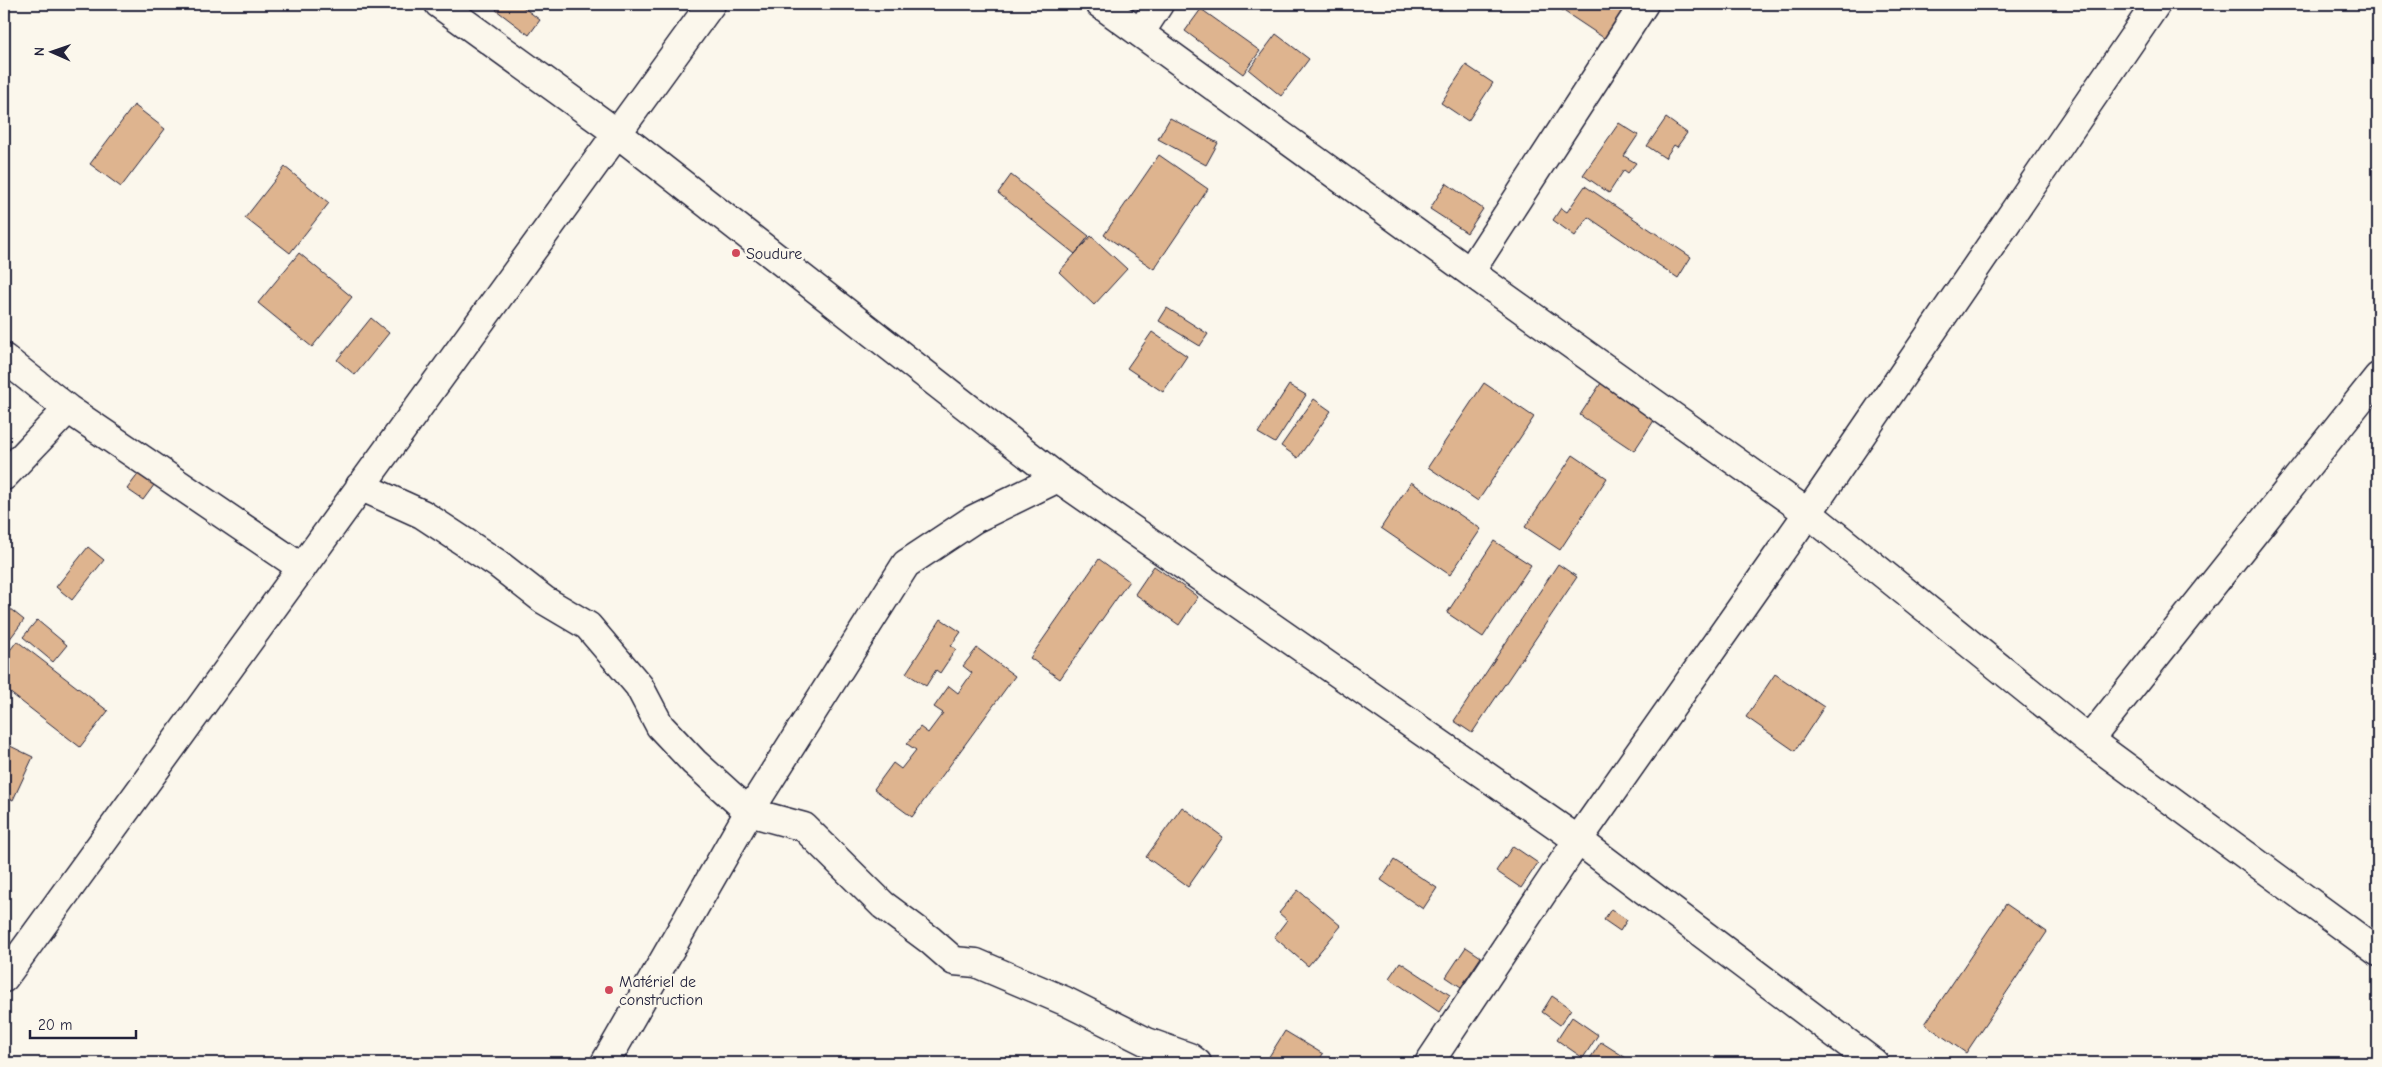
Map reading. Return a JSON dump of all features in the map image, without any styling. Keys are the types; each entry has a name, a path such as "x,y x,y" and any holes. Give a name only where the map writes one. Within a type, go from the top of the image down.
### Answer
{"street":[{"path":"439,4 617,133 1058,478 1578,840 1874,1063"},
{"path":"4,978 711,4"},
{"path":"1100,4 1470,272 1808,513 2089,740 2378,952"},
{"path":"1140,33 1159,4"},
{"path":"1470,272 1644,4"},
{"path":"1429,1063 1578,840 1808,513 2156,4"},
{"path":"4,358 68,409 302,568"},
{"path":"2089,740 2378,377"},
{"path":"4,476 68,409"},
{"path":"605,1063 749,812 906,564 974,519 1058,478"},
{"path":"360,486 422,514 498,564 544,600 588,626 639,686 660,726 694,762 749,812 804,827 883,905 930,940 954,961 976,963 1065,1001 1148,1042 1189,1057 1196,1063"}],"building":[{"path":"501,4 519,4 540,20 529,35 496,10"},
{"path":"1553,4 1617,4 1626,10 1607,40"},
{"path":"1201,9 1260,51 1243,74 1185,31"},
{"path":"1276,34 1309,59 1281,96 1249,70"},
{"path":"1466,65 1493,83 1468,121 1441,103"},
{"path":"134,105 165,129 121,187 90,164"},
{"path":"1170,118 1218,143 1206,165 1158,139"},
{"path":"1666,118 1687,133 1677,147 1674,145 1665,158 1647,146"},
{"path":"1619,123 1638,135 1624,156 1636,163 1628,173 1624,170 1609,193 1583,175"},
{"path":"1159,155 1208,189 1154,269 1104,235"},
{"path":"285,167 329,203 290,253 245,218"},
{"path":"1011,175 1089,236 1075,254 998,193"},
{"path":"1446,183 1483,209 1467,233 1430,209"},
{"path":"1585,186 1691,257 1678,278 1588,217 1575,236 1553,220 1561,208 1567,212"},
{"path":"1091,236 1127,269 1094,305 1059,272"},
{"path":"299,253 352,297 312,347 258,303"},
{"path":"1167,308 1208,334 1200,346 1159,321"},
{"path":"371,318 389,333 355,375 337,360"},
{"path":"1152,332 1187,356 1163,392 1127,368"},
{"path":"1603,380 1657,416 1634,451 1580,415"},
{"path":"1484,383 1534,417 1478,501 1428,467"},
{"path":"1289,385 1306,395 1275,443 1258,433"},
{"path":"1314,399 1331,411 1298,458 1281,446"},
{"path":"1573,455 1607,478 1560,550 1525,527"},
{"path":"145,465 160,477 143,500 127,489"},
{"path":"1411,482 1481,529 1450,575 1381,528"},
{"path":"1494,541 1531,565 1483,637 1447,613"},
{"path":"88,547 104,560 72,600 56,587"},
{"path":"1099,559 1129,581 1060,679 1030,658"},
{"path":"1558,564 1577,577 1472,733 1454,721"},
{"path":"1154,566 1198,597 1179,625 1135,594"},
{"path":"4,604 24,620 6,644 4,642"},
{"path":"941,619 961,632 951,646 956,649 940,673 936,670 926,686 906,673"},
{"path":"37,620 67,645 53,662 23,637"},
{"path":"17,641 108,711 80,747 4,688 4,658"},
{"path":"977,648 1015,676 912,817 874,789 893,763 901,769 916,750 907,744 920,727 928,733 943,713 934,707 949,686 958,693 972,673 963,666"},
{"path":"1775,674 1824,707 1795,751 1746,717"},
{"path":"4,743 33,757 13,800 4,796"},
{"path":"1182,807 1223,837 1188,887 1146,857"},
{"path":"1513,846 1538,863 1521,888 1496,871"},
{"path":"1394,860 1437,888 1423,909 1381,880"},
{"path":"1298,890 1341,926 1308,966 1274,937 1287,920 1279,913"},
{"path":"2006,904 2047,932 1966,1053 1925,1024"},
{"path":"1611,909 1627,920 1620,931 1604,920"},
{"path":"1466,947 1481,957 1461,987 1446,977"},
{"path":"1400,962 1450,995 1439,1012 1389,978"},
{"path":"1552,996 1571,1009 1560,1025 1542,1012"},
{"path":"1572,1017 1598,1035 1583,1058 1557,1040"},
{"path":"1285,1031 1323,1054 1317,1063 1265,1063"},
{"path":"1601,1042 1634,1063 1587,1063"}],"place":[{"name":"Soudure","path":"736,253"},
{"name":"Matériel de construction","path":"609,990"}]}
